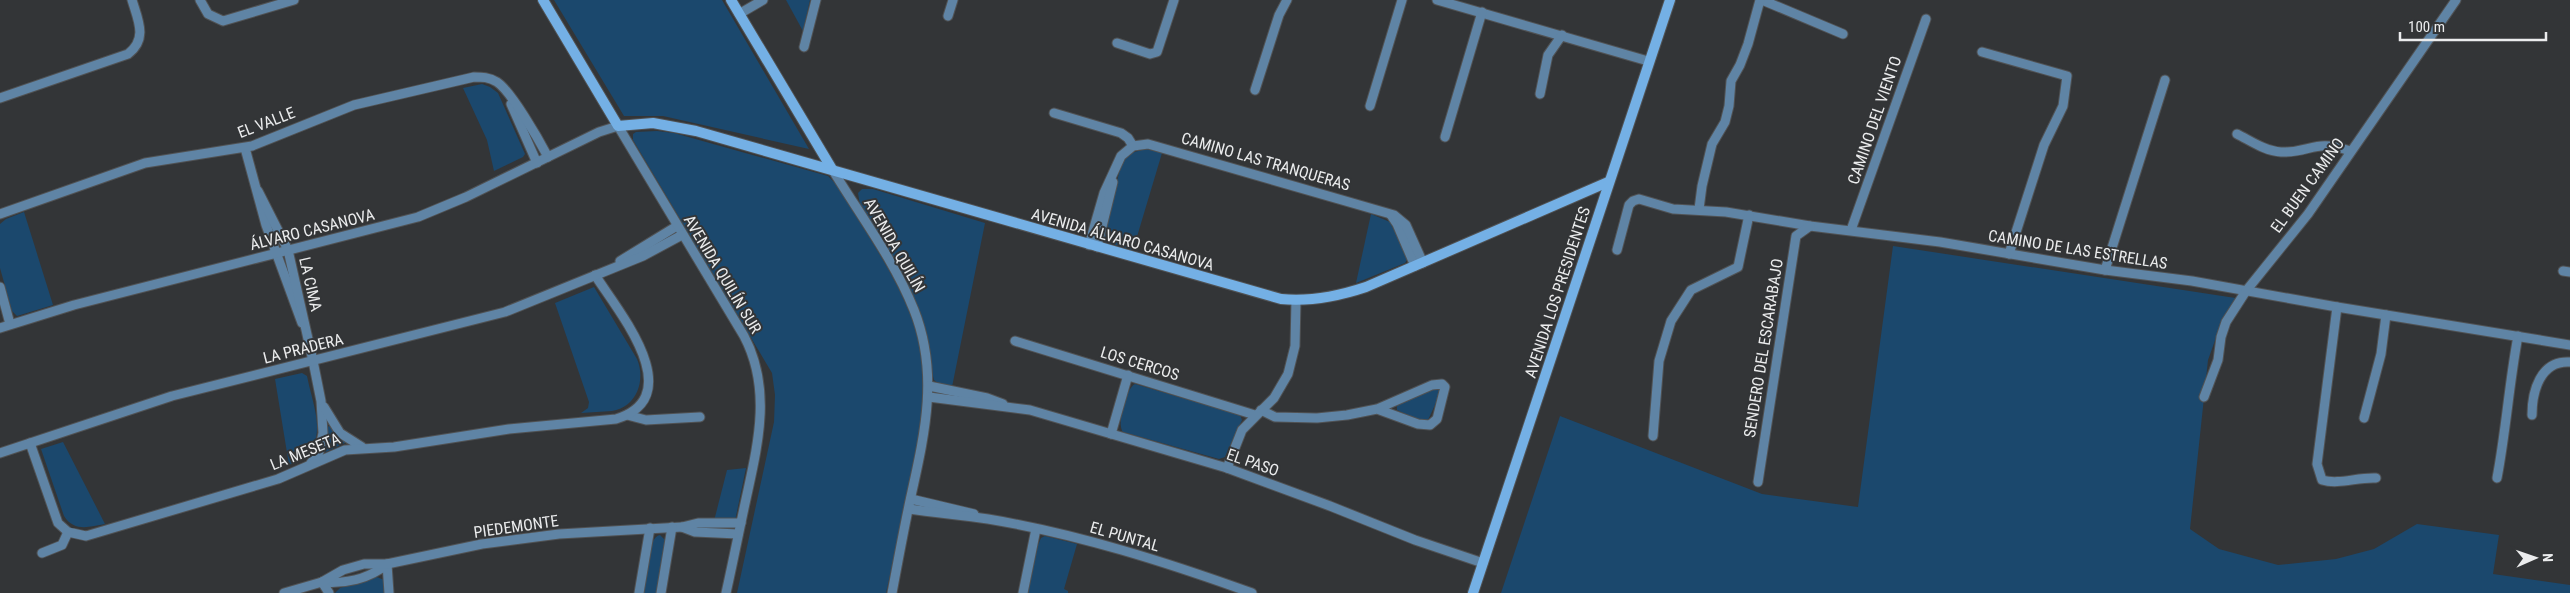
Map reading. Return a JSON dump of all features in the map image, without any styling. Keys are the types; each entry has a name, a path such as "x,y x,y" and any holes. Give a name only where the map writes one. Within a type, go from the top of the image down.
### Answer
{"street":[{"path":"0,98 124,56 138,45 141,31 132,0"},
{"path":"200,0 205,10 215,19 228,21 294,0"},
{"name":"AVENIDA QUILÍN SUR","path":"543,0 676,226 744,336 758,372 762,401 760,430 726,593"},
{"name":"AVENIDA QUILÍN","path":"731,0 892,266 909,298 923,338 929,386 925,436 892,593"},
{"path":"739,14 763,0"},
{"path":"804,47 816,0"},
{"path":"948,16 953,0"},
{"path":"1117,43 1145,53 1156,53 1160,49 1174,0"},
{"path":"1255,90 1279,15 1287,0"},
{"path":"1370,106 1402,0"},
{"path":"1437,0 1648,61"},
{"name":"AVENIDA LOS PRESIDENTES","path":"1473,593 1648,61 1670,0"},
{"path":"1699,209 1702,186 1712,144 1726,122 1730,81 1740,65 1761,0 1843,34"},
{"name":"EL BUEN CAMINO","path":"2204,397 2218,360 2221,337 2226,322 2246,291 2308,214 2456,0"},
{"path":"1445,137 1482,12"},
{"name":"CAMINO DEL VIENTO","path":"1851,230 1926,19"},
{"path":"1540,94 1548,55 1562,35"},
{"path":"1982,52 2067,76 2063,106 2044,145 2009,254"},
{"name":"EL VALLE","path":"0,214 145,163 245,148 342,108 474,77 492,79 503,88 530,125 548,157"},
{"path":"2105,270 2165,80"},
{"name":"EL VALLE","path":"509,96 537,163"},
{"path":"1054,113 1121,133 1128,138 1133,146 1121,156 1114,174 1110,201 1093,246"},
{"name":"AVENIDA ÁLVARO CASANOVA","path":"618,126 653,123 672,125 832,169 1262,294 1296,300 1346,293 1419,265 1608,182"},
{"name":"ÁLVARO CASANOVA","path":"0,328 74,305 418,217 466,197 599,132 618,126"},
{"path":"2237,134 2269,150 2293,151 2318,144 2336,146 2350,151"},
{"name":"CAMINO LAS TRANQUERAS","path":"1133,146 1153,144 1390,213 1406,225 1419,265"},
{"name":"LA CIMA","path":"245,148 275,253 294,306 306,331"},
{"name":"LA CIMA","path":"258,191 288,250 321,401 322,441 317,456 309,465"},
{"name":"CAMINO DE LAS ESTRELLAS","path":"1617,250 1629,205 1633,201 1639,200 1673,209 1699,209 1748,215 2105,270 2192,281 2570,345"},
{"path":"1653,436 1659,361 1671,321 1691,290 1738,266 1748,215"},
{"name":"LA PRADERA","path":"612,267 676,226"},
{"name":"SENDERO DEL ESCARABAJO","path":"1758,482 1796,236 1810,226"},
{"name":"LA PRADERA","path":"0,453 172,396 505,312 643,256 682,236"},
{"path":"595,275 647,361 650,379 641,402 627,415"},
{"path":"0,287 10,324"},
{"path":"1227,468 1242,430 1279,390 1291,365 1296,336 1296,300"},
{"path":"2337,307 2317,464 2318,474 2322,480 2330,482 2358,477 2376,478"},
{"path":"2364,418 2380,354 2386,315"},
{"path":"2497,478 2507,426 2508,390 2518,336"},
{"name":"LOS CERCOS","path":"1015,341 1128,376 1276,417 1340,416 1377,409 1432,385 1442,384 1446,387 1436,419 1430,425 1418,424 1377,409"},
{"path":"2532,415 2533,393 2538,380 2550,368 2562,362 2570,362"},
{"path":"1111,434 1128,376"},
{"name":"EL PASO","path":"929,386 986,398 1008,406"},
{"name":"EL PASO","path":"929,397 1030,410 1227,468 1337,508 1414,540 1483,563"},
{"name":"LA CIMA","path":"321,401 331,421 340,433 353,443 365,448"},
{"path":"641,402 647,414 656,419"},
{"name":"LA MESETA","path":"68,532 82,536 97,534 278,479 340,451 403,446 486,432 610,420 627,415 642,420 700,417"},
{"path":"30,443 55,517 61,527 68,532 62,545 42,553"},
{"name":"EL PUNTAL","path":"911,499 951,507 986,519"},
{"name":"EL PUNTAL","path":"909,509 986,519 1036,529 1154,560 1252,593"},
{"name":"PIEDEMONTE","path":"284,593 322,582 351,581 371,574 387,564 482,544 531,538 740,522"},
{"name":"PIEDEMONTE","path":"682,527 695,532 738,534"},
{"path":"639,593 650,528"},
{"path":"661,593 672,528"},
{"path":"1023,593 1036,529"},
{"path":"387,564 389,593"},
{"path":"322,582 329,593"}],"shaded area":[{"path":"554,0 722,0 809,149 663,116 624,116"},
{"path":"786,0 810,0 803,31"},
{"path":"482,84 498,93 525,154 523,157 494,171 487,140 463,88"},
{"path":"657,131 674,133 828,176 837,185 878,252 906,303 919,342 923,363 923,405 917,447 886,593 737,593 774,422 775,395 772,373 633,140 633,134 636,132"},
{"path":"1146,149 1162,153 1133,250 1102,241 1122,161 1127,154"},
{"path":"862,189 873,189 985,223 952,387 940,385 934,380 924,330 914,299 892,257 860,205 858,193"},
{"path":"24,212 53,305 17,316 12,311 0,268 0,224 6,219"},
{"path":"1371,214 1390,222 1408,258 1405,263 1356,283"},
{"path":"1893,246 2242,299 2218,332 2208,360 2190,529 2219,549 2278,565 2336,559 2374,549 2417,524 2499,535 2493,574 2570,585 2570,593 1501,593 1560,416 1762,494 1858,507"},
{"path":"594,287 637,359 640,367 640,384 633,398 621,408 612,411 581,413 588,408 589,402 555,303"},
{"path":"302,373 307,376 316,415 316,439 311,449 303,458 289,465 275,379"},
{"path":"1135,384 1240,415 1242,420 1225,457 1219,459 1123,432 1121,428 1121,414 1123,406 1128,392"},
{"path":"1434,389 1439,390 1440,394 1428,420 1423,422 1397,410 1397,405"},
{"path":"329,426 347,442 326,452 324,449 326,428"},
{"path":"63,442 105,524 82,527 72,524 64,516 41,449"},
{"path":"746,468 735,521 714,521 727,470"},
{"path":"660,535 665,540 657,593 641,593 649,551 652,543"},
{"path":"1045,536 1077,544 1064,589 1068,593 1028,593 1038,545 1041,538"},
{"path":"377,577 384,580 386,593 335,593 340,588"}]}
